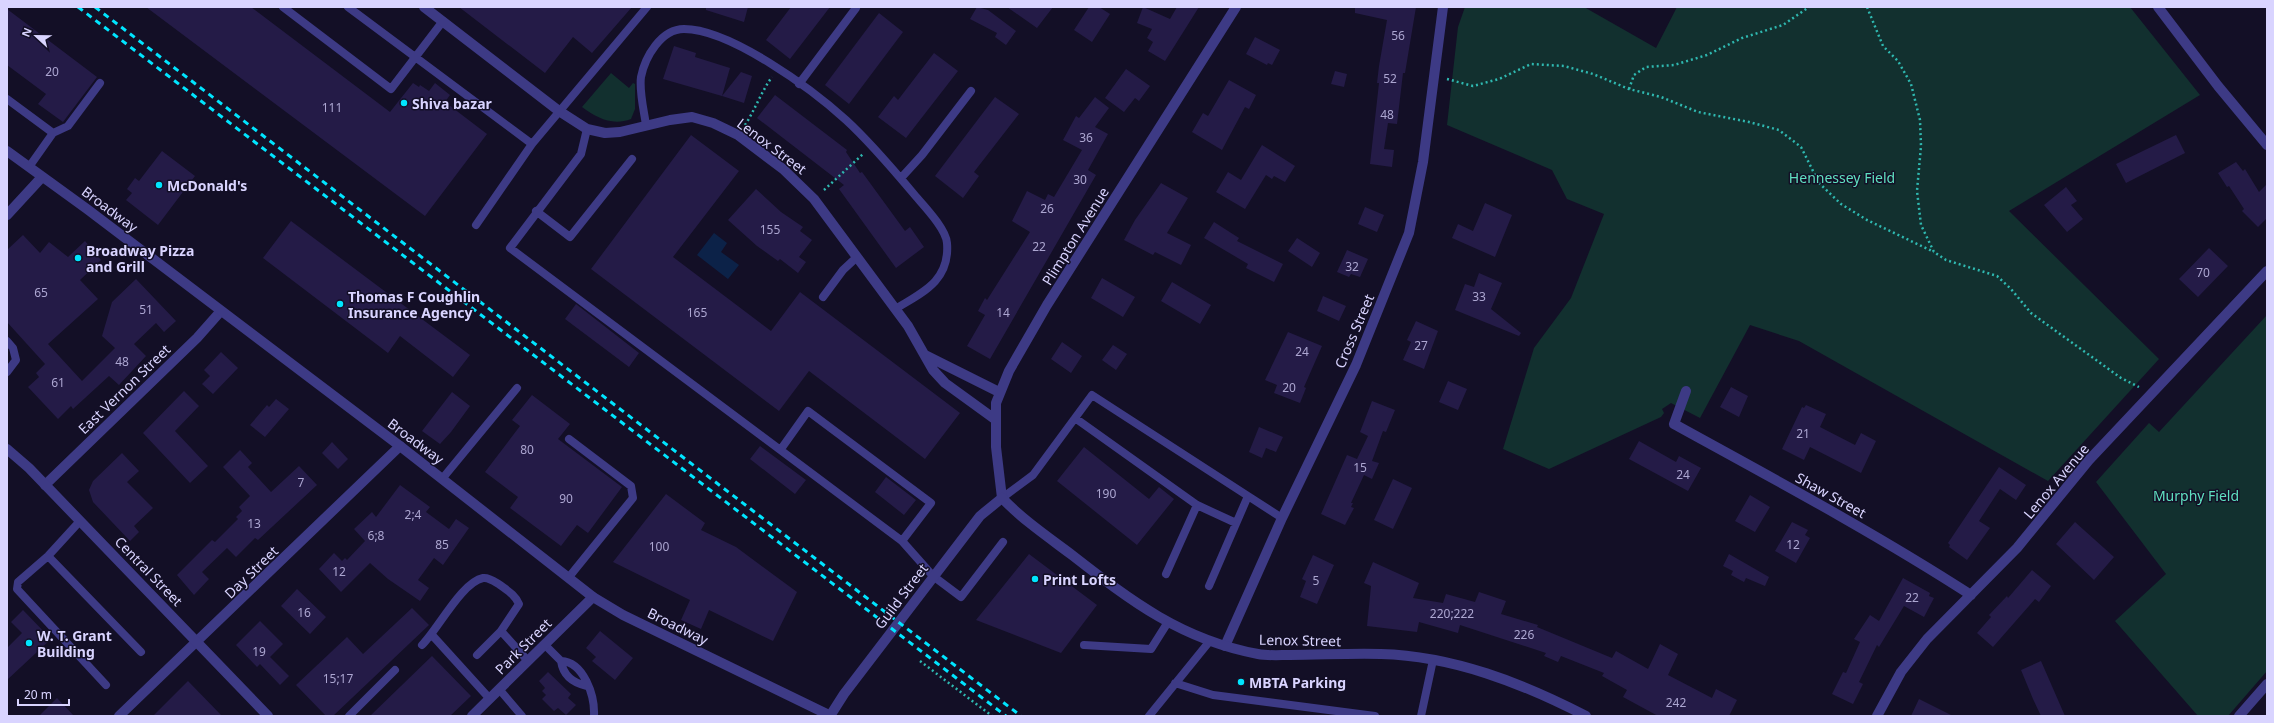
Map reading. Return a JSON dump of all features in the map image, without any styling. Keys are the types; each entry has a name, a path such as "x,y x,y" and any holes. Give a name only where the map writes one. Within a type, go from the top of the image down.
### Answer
{"street":[{"name":"Lenox Street","path":"424,7 559,111 587,129 605,133 620,132 646,125 692,117 712,123 738,135 783,169 814,199 895,308 933,370 945,383 996,420"},
{"name":"Plimpton Avenue","path":"1002,498 996,447 996,420 999,392 1009,371 1047,305 1236,7"},
{"name":"Cross Street","path":"1225,646 1282,518 1356,365 1409,233 1423,162 1443,7"},
{"path":"2158,7 2218,86 2267,145"},
{"name":"Broadway","path":"7,151 400,446 593,597 623,615 830,716"},
{"path":"7,215 42,177"},
{"name":"Lenox Avenue","path":"1877,716 1905,667 1927,639 2018,548 2089,460 2267,271"},
{"name":"East Vernon Street","path":"45,484 197,338 220,312"},
{"path":"925,355 999,392"},
{"name":"Shaw Street","path":"1686,391 1674,424 1916,559 1971,595"},
{"name":"Day Street","path":"120,716 400,446"},
{"name":"Central Street","path":"7,449 45,484 268,716"},
{"name":"Lenox Street","path":"1002,498 1031,525 1117,590 1168,622 1209,642 1260,655 1382,654 1433,660 1466,667 1504,680 1555,700 1586,716"},
{"name":"Guild Street","path":"830,716 933,576 985,510 1002,498"},
{"name":"Park Street","path":"472,716 593,597"},
{"path":"2239,716 2267,684"}],"lane":[{"path":"283,7 391,89 443,21"},
{"path":"348,7 532,144"},
{"path":"476,225 532,144 647,7"},
{"path":"799,84 856,8"},
{"path":"646,125 641,79 648,56 667,34 684,29 709,33 748,50 799,84 845,119 872,145 935,220 947,241 946,262 936,282 895,308"},
{"path":"29,167 53,133 68,126 100,83"},
{"path":"901,178 922,155 971,91"},
{"path":"7,99 53,133"},
{"path":"587,129 581,154 536,211 510,248 781,449 902,541 933,576 961,597 1003,542"},
{"path":"536,211 570,237 632,159"},
{"path":"823,296 843,270 857,257"},
{"path":"7,341 13,348 16,360 7,372"},
{"path":"442,479 517,388"},
{"path":"1002,498 1033,475 1092,395 1282,518"},
{"path":"781,449 808,410 931,503 902,541"},
{"path":"1075,418 1197,505 1236,523"},
{"path":"568,577 633,498 631,486 570,439"},
{"path":"1209,586 1248,496"},
{"path":"1166,574 1197,505"},
{"path":"80,521 48,556 18,582 16,589 106,685"},
{"path":"48,556 141,652"},
{"path":"422,645 432,635 465,590 475,581 484,577 492,579 516,596 519,604 501,632 477,655"},
{"path":"1084,645 1151,649 1168,622"},
{"path":"501,632 528,661"},
{"path":"432,635 490,699"},
{"path":"1149,716 1209,642"},
{"path":"545,645 561,661 569,661 584,675 587,686 595,701 594,716"},
{"path":"1421,716 1433,660"},
{"path":"349,716 395,670"},
{"path":"1175,683 1213,695 1375,716"},
{"path":"499,690 522,716"}],"path":[{"path":"1629,89 1634,75 1646,67 1674,65 1707,55 1742,38 1783,25 1809,7"},
{"path":"1867,7 1883,46 1898,61 1911,84 1920,120 1921,146 1916,191 1921,225 1934,252"},
{"path":"1434,75 1473,86 1499,79 1531,64 1564,66 1593,74 1629,89 1661,97 1698,112 1749,122 1779,130 1801,147 1819,183 1841,204 1867,220 1934,252 1946,260 1997,276 2011,289 2031,313 2121,378 2152,394"},
{"path":"738,135 754,112 765,87 778,69"},
{"path":"814,199 872,145"},
{"path":"920,661 992,716"}],"green space":[{"name":"Hennessey Field","path":"1465,7 1584,7 1656,48 1677,7 2130,7 2200,95 2009,211 2159,359 2048,481 1799,341 1750,325 1700,418 1671,403 1662,409 1664,413 1661,417 1549,469 1503,449 1534,348 1571,298 1604,214 1567,199 1552,170 1447,125 1458,27"},
{"path":"611,73 629,88 633,83 635,84 635,109 631,119 617,122 605,120 582,107"},
{"name":"Murphy Field","path":"2267,315 2267,671 2228,716 2198,716 2115,621 2166,574 2096,482 2149,423 2159,432"}],"water":[{"path":"714,233 727,243 721,252 739,265 728,279 697,255"}],"building":[{"path":"146,7 251,7 390,112 413,83 419,87 420,85 429,91 435,83 450,95 445,102 487,134 425,216"},
{"path":"459,7 632,7 592,53 573,37 545,73"},
{"path":"706,7 748,7 744,22 706,10"},
{"path":"791,7 830,7 790,59 766,40"},
{"path":"977,7 988,10 1016,31 1006,45 995,37 997,33 970,19"},
{"path":"1007,7 1053,7 1037,28"},
{"path":"1089,7 1099,7 1110,14 1092,42 1074,30"},
{"path":"1143,7 1170,19 1177,7 1199,7 1165,61 1148,51 1153,42 1147,38 1152,29 1137,23"},
{"path":"1355,7 1416,7 1405,73 1403,73 1397,124 1388,123 1384,149 1394,150 1392,167 1370,164 1379,83 1377,83 1379,66 1387,20 1355,13"},
{"path":"7,9 97,77 63,122 38,104 46,94 7,65"},
{"path":"879,13 903,32 849,104 825,85"},
{"path":"1255,37 1280,50 1272,65 1268,63 1267,65 1246,54"},
{"path":"674,46 696,53 695,57 730,68 722,96 663,79"},
{"path":"934,53 958,71 906,138 878,117 894,96 898,100"},
{"path":"1126,69 1150,86 1139,101 1135,98 1124,112 1105,98"},
{"path":"1335,71 1347,74 1344,87 1331,84"},
{"path":"741,72 752,76 744,103 722,96"},
{"path":"1229,80 1256,95 1249,109 1245,107 1222,150 1192,132 1203,113 1208,116"},
{"path":"775,95 847,150 846,152 860,173 862,172 905,231 910,227 924,247 896,268 839,189 844,185 757,118"},
{"path":"995,97 1019,114 974,172 979,176 963,198 935,176"},
{"path":"1095,97 1109,108 1095,127 1108,134 1088,170 1096,175 990,359 967,346 985,315 978,311 985,298 987,300 1030,232 1012,221 1027,191 1045,200 1048,194 1054,197 1082,150 1063,140 1076,116 1079,118"},
{"path":"691,135 739,171 673,257 771,331 800,292 960,413 925,459 809,371 779,411 591,269"},
{"path":"2176,135 2185,153 2126,183 2116,164"},
{"path":"1262,145 1295,166 1285,182 1274,176 1272,179 1266,175 1245,209 1216,192 1228,172 1241,180"},
{"name":"McDonald's","path":"162,151 195,176 158,225 126,200 132,193 127,189 135,178 139,181"},
{"path":"2236,162 2243,171 2245,169 2259,192 2267,184 2267,218 2258,227 2242,211 2244,209 2229,186 2227,187 2218,173"},
{"path":"1161,183 1188,198 1167,233 1191,245 1181,265 1155,252 1153,255 1124,240 1135,220"},
{"path":"2066,187 2077,201 2071,205 2083,219 2067,232 2044,205"},
{"path":"756,189 781,212 803,227 800,231 812,240 799,257 806,262 798,273 780,259 778,261 757,246 728,220"},
{"path":"1485,203 1512,215 1495,257 1452,238 1458,224 1473,231"},
{"path":"1365,207 1384,215 1377,232 1358,224"},
{"path":"291,221 470,355 453,377 400,336 388,353 263,258"},
{"path":"1214,222 1239,238 1237,241 1283,264 1274,282 1246,268 1248,264 1204,238"},
{"path":"23,235 40,253 49,242 68,257 85,241 101,260 80,280 98,299 48,344 82,381 115,348 102,336 112,302 136,279 176,321 164,332 156,323 134,344 146,356 119,385 109,376 73,409 71,406 58,419 28,387 39,377 36,373 45,364 7,322 7,250"},
{"path":"1297,238 1320,253 1312,267 1288,251"},
{"path":"2209,248 2228,266 2198,297 2179,279"},
{"path":"1347,250 1368,259 1360,277 1351,274 1349,277 1337,272"},
{"path":"1479,273 1502,283 1491,309 1521,333 1519,336 1455,310 1465,284 1474,287"},
{"path":"1102,278 1135,297 1123,317 1091,298"},
{"path":"1172,282 1211,305 1200,324 1161,301"},
{"path":"1323,296 1346,306 1339,321 1317,311"},
{"path":"576,304 639,353 629,367 565,319"},
{"path":"1416,321 1438,331 1424,369 1403,360 1411,342 1407,340"},
{"path":"1288,332 1322,346 1304,387 1306,388 1300,403 1274,393 1277,385 1265,380"},
{"path":"1062,342 1082,356 1071,373 1051,359"},
{"path":"1113,345 1127,354 1116,370 1102,360"},
{"path":"221,352 238,368 213,394 202,384 210,376 204,370"},
{"path":"1448,381 1467,389 1458,410 1439,402"},
{"path":"1731,387 1748,396 1739,417 1720,407"},
{"path":"184,391 199,406 175,431 208,466 190,483 143,433"},
{"path":"452,392 470,406 440,444 422,431"},
{"path":"532,395 570,424 558,439 622,487 588,533 577,525 561,546 510,508 518,497 485,472 520,426 512,420"},
{"path":"276,399 289,409 265,437 250,425 267,405 269,407"},
{"path":"1372,401 1395,410 1386,432 1383,431 1372,461 1379,463 1372,479 1364,475 1351,503 1353,503 1351,507 1354,508 1345,525 1321,514 1347,455 1357,459 1368,436 1360,432"},
{"path":"1806,405 1826,414 1820,427 1855,445 1861,433 1876,441 1861,473 1810,447 1804,460 1782,449 1802,407 1804,408"},
{"path":"1259,427 1283,437 1276,452 1266,448 1262,458 1249,452"},
{"path":"1639,441 1676,462 1679,456 1701,468 1688,491 1629,459"},
{"path":"332,442 348,459 338,469 322,453"},
{"path":"760,446 806,480 795,494 750,459"},
{"path":"1084,447 1149,499 1159,487 1174,499 1137,545 1057,481"},
{"path":"240,450 252,463 248,467 271,492 299,466 317,485 258,540 255,538 236,557 227,548 202,572 209,579 194,595 177,575 212,540 215,542 238,519 236,517 242,511 239,507 250,496 223,467"},
{"path":"122,453 139,471 127,482 153,508 134,526 139,532 130,541 93,502 89,490 93,481"},
{"path":"1999,467 2026,485 2016,500 2000,489 1979,521 1990,528 1967,560 1949,547 1950,545 1948,543"},
{"path":"886,477 916,500 904,515 875,492"},
{"path":"1393,479 1412,488 1393,529 1374,520"},
{"path":"400,485 430,507 426,512 449,529 456,519 469,528 443,565 434,558 418,580 429,588 420,601 388,579 370,563 341,592 319,569 334,553 342,561 345,558 347,560 365,541 354,529 372,512 376,517"},
{"path":"666,494 705,523 701,530 736,547 797,592 773,641 709,610 701,629 681,620 690,600 613,562"},
{"path":"1750,495 1770,507 1755,532 1735,521"},
{"path":"1792,522 1808,530 1805,535 1810,538 1796,563 1775,551"},
{"path":"2075,522 2114,557 2094,580 2056,544"},
{"name":"Print Lofts","path":"1029,554 1097,605 1061,653 976,620"},
{"path":"1729,554 1769,577 1765,586 1746,578 1744,582 1731,575 1733,571 1723,566"},
{"path":"1313,555 1334,565 1317,604 1300,597 1306,581 1302,579"},
{"path":"1373,562 1419,583 1413,598 1443,603 1446,594 1475,602 1479,592 1506,601 1501,614 1538,625 1537,627 1612,658 1616,651 1648,669 1660,644 1678,654 1668,675 1712,698 1716,689 1737,700 1729,716 1658,716 1623,697 1627,690 1602,676 1604,673 1561,656 1558,662 1544,656 1546,653 1460,625 1458,633 1419,622 1417,632 1367,626 1371,586 1364,583"},
{"path":"2032,570 2051,586 2039,602 2035,599 1993,647 1977,633 1991,617 1989,615 2007,596 2008,598"},
{"path":"1903,578 1930,593 1929,596 1934,598 1924,617 1904,606 1879,647 1877,645 1859,682 1863,684 1853,704 1832,694 1843,672 1846,673 1860,642 1854,639 1870,615 1879,621"},
{"path":"297,589 326,617 310,634 281,606"},
{"path":"412,608 429,625 333,716 326,716 296,685 347,637 363,654"},
{"name":"W. T. Grant Building","path":"23,610 51,639 7,680 7,648 22,633 11,622"},
{"path":"260,621 283,644 270,657 289,676 280,685 260,664 257,667 236,645"},
{"path":"600,631 633,658 615,680 592,661 596,657 586,648"},
{"path":"432,656 471,696 450,716 370,716"},
{"path":"2041,661 2065,716 2041,716 2033,699 2021,670"},
{"path":"548,672 571,694 568,698 576,705 566,715 558,708 554,711 542,699 546,695 542,691 545,688 539,681"},
{"path":"188,681 222,716 153,716"},
{"path":"57,698 74,716 39,716"},
{"path":"1919,699 1953,716 1911,716"}],"railway":[{"path":"78,7 1006,716"},
{"path":"95,7 1021,716"}],"place":[{"name":"Shiva bazar","path":"404,103"},
{"name":"McDonald's","path":"159,185"},
{"name":"Broadway Pizza and Grill","path":"78,258"},
{"name":"Thomas F Coughlin Insurance Agency","path":"340,304"},
{"name":"Print Lofts","path":"1035,579"},
{"name":"W. T. Grant Building","path":"29,643"},
{"name":"MBTA Parking","path":"1241,682"}]}
